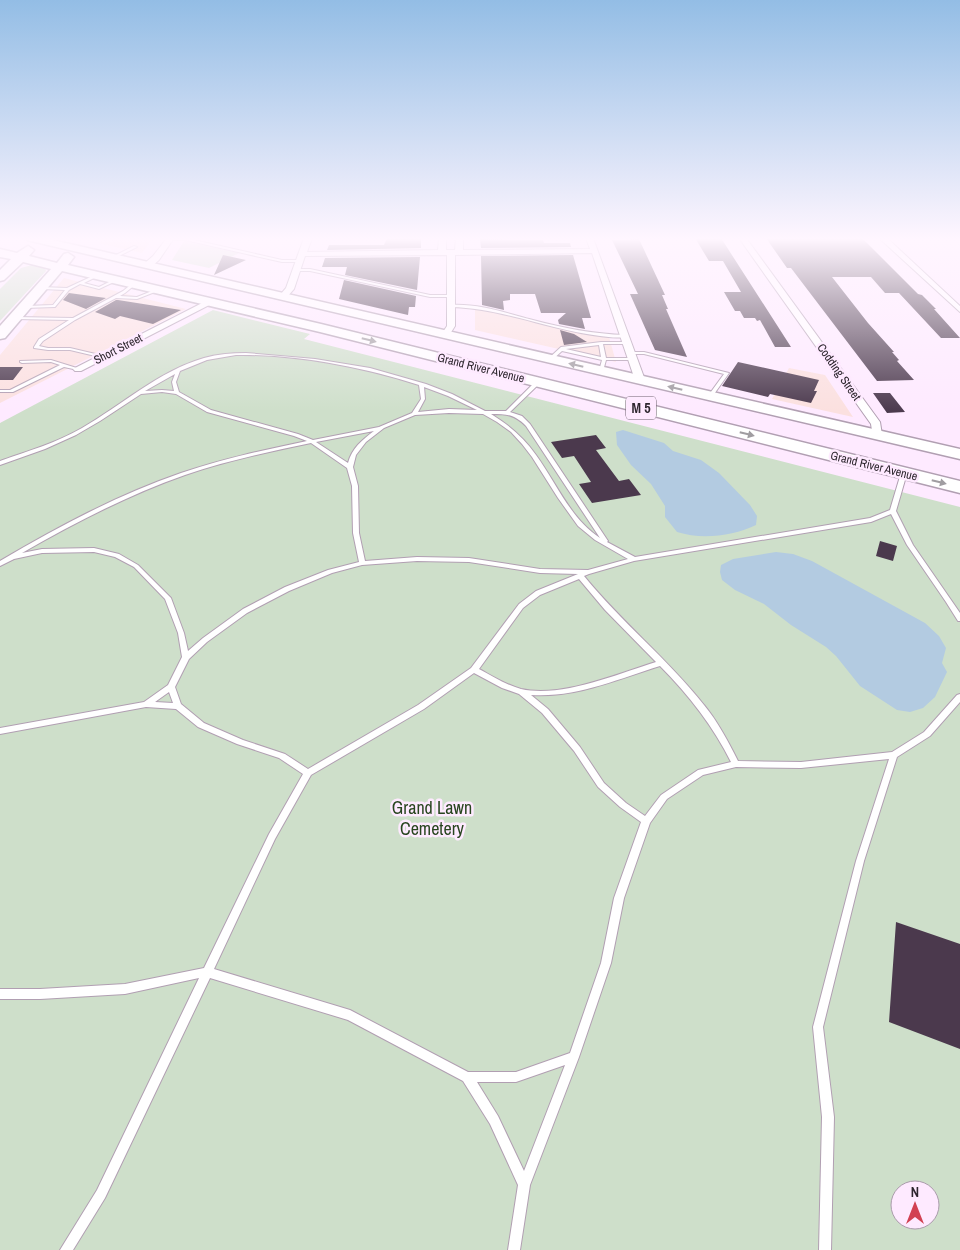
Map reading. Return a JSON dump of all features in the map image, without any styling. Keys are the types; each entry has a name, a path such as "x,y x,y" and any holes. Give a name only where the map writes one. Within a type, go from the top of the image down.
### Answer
{"main road":[{"path":"0,335 35,296"},
{"name":"Grand River Avenue","path":"185,296 321,328 960,487"},
{"path":"244,310 273,309 282,306 287,296"},
{"name":"Grand River Avenue","path":"288,296 445,335 555,354 602,365 640,380 960,454"},
{"path":"321,328 324,319 329,316 353,313"},
{"path":"509,375 567,382 714,417 724,418 734,414 735,402"},
{"path":"800,447 800,434 803,431 842,426"}],"street":[{"path":"445,335 451,326 451,296"},
{"path":"611,296 640,380"},
{"name":"Codding Street","path":"785,296 876,424 876,435"},
{"path":"945,296 960,310"},
{"name":"Short Street","path":"78,369 210,302"}],"lane":[{"path":"25,307 54,306 62,296"},
{"path":"102,357 61,348 48,349 36,347 42,340 74,319 116,297 133,298 138,296"},
{"path":"451,306 472,306 546,324 626,340"},
{"path":"14,318 74,319"},
{"path":"555,354 602,343 626,340"},
{"path":"602,343 602,365 644,353 727,373 710,396"},
{"path":"0,463 83,430 178,370 205,359 240,354 325,360 376,370 421,384 449,394 500,421 528,447 580,526 634,559"},
{"path":"22,362 51,361 78,369"},
{"path":"0,391 11,391 64,365"},
{"path":"177,393 174,382 178,370"},
{"path":"507,413 538,382"},
{"path":"414,414 423,399 421,384"},
{"path":"140,393 162,391 177,393 209,411 296,435 311,441 350,467"},
{"path":"0,564 79,519 177,476 212,465 311,441 382,427 414,414 449,411 507,413 520,417 528,425 607,544"},
{"path":"362,563 356,533 355,486 350,467 353,456 364,441 382,427"},
{"path":"904,473 893,511 910,545 950,601 960,619"},
{"path":"66,1250 101,1194 272,837 308,773 421,707 474,670 521,606 538,593 584,574 634,559 871,520 893,511"},
{"path":"10,558 42,551 70,550 94,550 117,555 136,566 168,598 181,633 186,656"},
{"path":"146,704 172,687 186,656 245,611 304,582 330,572 362,563 416,559 469,560 540,571 584,574"},
{"path":"584,574 606,608 697,701 723,738 736,764"},
{"path":"521,692 547,692 587,686 661,663"},
{"path":"474,670 521,692 551,719 576,749 600,785 622,805 646,821"},
{"path":"172,687 178,706 202,725 240,742 282,756 308,773"},
{"path":"514,1250 524,1185 574,1057 606,963 619,898 646,821 664,797 701,772 736,764 800,765 894,755 927,734 960,696"},
{"path":"0,732 146,704 178,706"},
{"path":"826,1250 828,1117 818,1027 860,861 894,755"},
{"path":"0,994 40,994 126,989 207,972 350,1015 467,1077 516,1077 574,1057"},
{"path":"467,1077 494,1120 524,1185"}],"shaded area":[{"path":"49,296 136,296 186,309 0,403 0,355"},
{"path":"475,308 609,337 616,362 475,330"},
{"path":"789,368 825,375 853,417 772,399"}],"green space":[{"path":"0,296 23,296 0,321"},
{"name":"Grand Lawn Cemetery","path":"213,310 310,334 304,339 960,507 960,1250 0,1250 0,423"}],"water":[{"path":"623,430 664,443 673,451 701,460 719,473 750,505 757,516 756,525 737,532 717,536 697,536 677,532 665,517 665,506 651,484 631,465 617,445 616,432"},
{"path":"776,552 793,554 812,561 925,623 939,636 946,648 942,663 947,672 935,697 923,708 910,712 897,710 860,686 836,656 826,647 791,625 764,604 735,590 722,580 721,565 733,559"}],"building":[{"path":"66,296 106,298 86,309 63,300"},
{"path":"340,296 416,296 415,307 409,307 408,315 339,299"},
{"path":"482,296 510,296 510,300 503,301 504,310 482,305"},
{"path":"536,296 585,296 591,318 582,318 585,329 559,324 558,320 566,313 541,313"},
{"path":"631,296 663,296 668,309 666,309 687,357 655,350"},
{"path":"727,296 758,296 791,347 775,347 760,320 744,318 740,311 735,311"},
{"path":"813,296 847,296 894,352 892,352 899,360 897,361 914,380 877,381"},
{"path":"902,296 923,296 960,338 941,338"},
{"path":"116,300 181,310 153,324 120,316 115,319 95,312"},
{"path":"560,330 574,334 587,342 564,345"},
{"path":"738,362 819,380 814,391 817,391 811,403 770,394 768,397 722,386"},
{"path":"0,367 23,367 13,380 0,380"},
{"path":"873,393 890,393 905,412 887,413"},
{"path":"596,435 606,448 596,450 619,481 629,479 641,495 592,503 579,484 591,482 574,456 562,458 551,442"},
{"path":"880,541 897,546 893,561 876,556"},
{"path":"896,922 960,944 960,1049 889,1022"}]}
